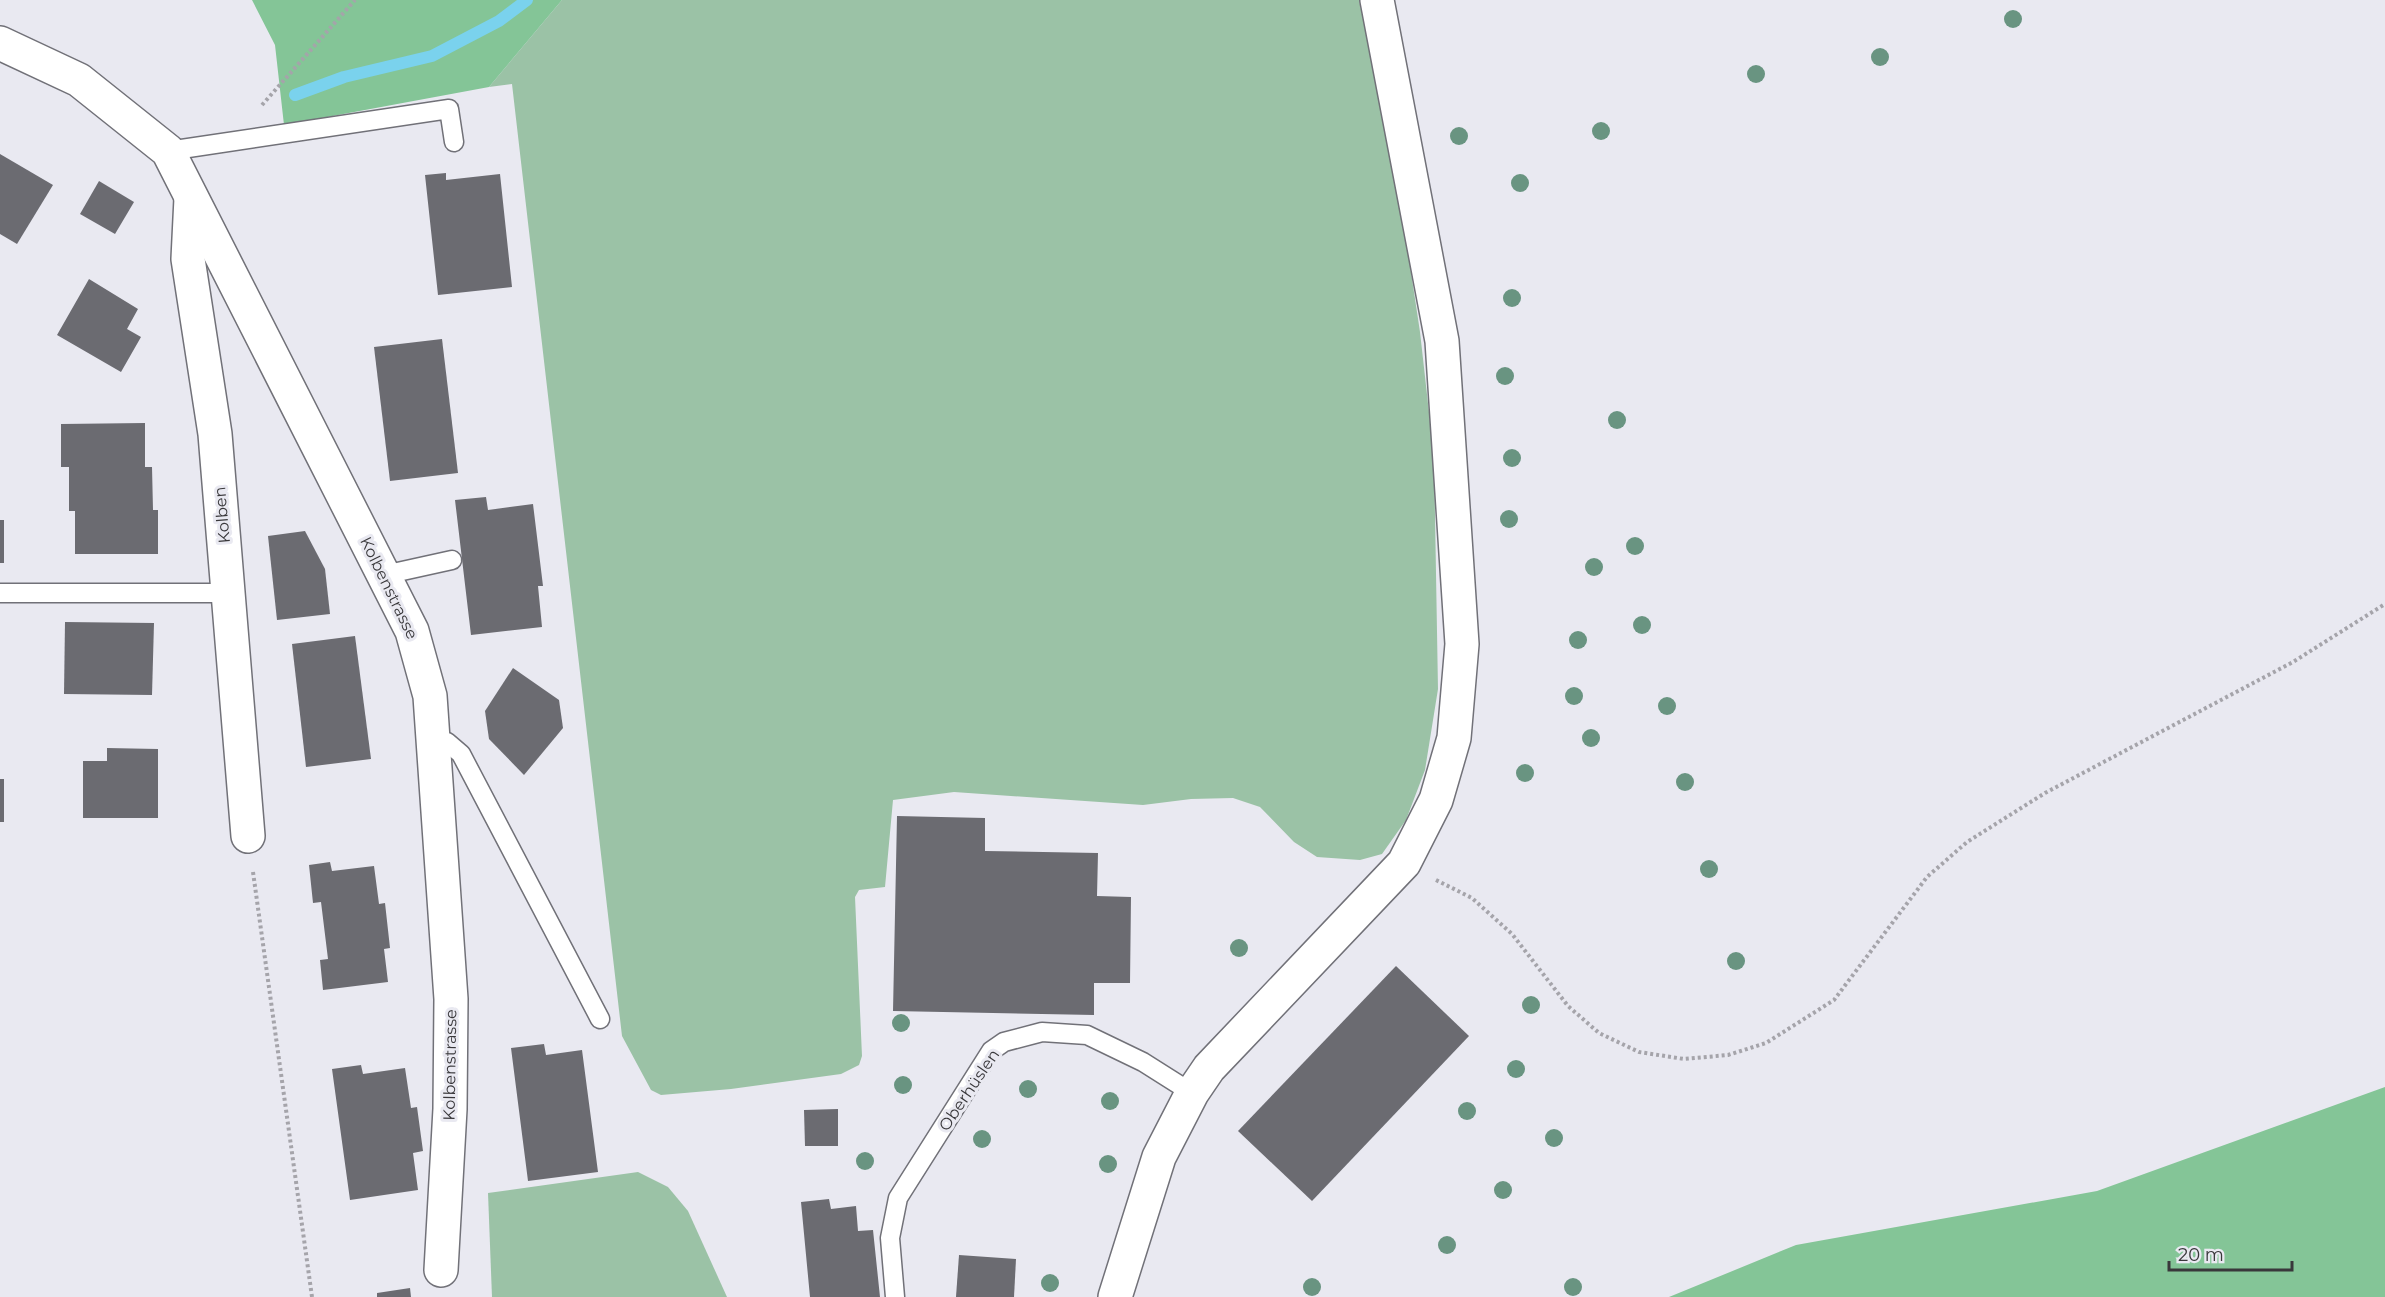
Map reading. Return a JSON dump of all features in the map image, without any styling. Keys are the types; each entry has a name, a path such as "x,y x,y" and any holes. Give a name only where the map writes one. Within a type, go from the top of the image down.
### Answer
{"street":[{"path":"1115,1297 1159,1157 1192,1093 1209,1068 1404,863 1436,801 1454,738 1462,644 1442,341 1377,0"},
{"name":"Kolbenstrasse","path":"0,43 79,80 168,151 412,631 430,696 451,999 450,1109 441,1270"},
{"name":"Kolben","path":"191,196 188,259 215,434 248,836"}],"lane":[{"path":"168,151 449,109 454,142"},
{"path":"384,575 452,560"},
{"path":"0,593 228,593"},
{"path":"433,741 447,742 461,754 600,1019"},
{"name":"Oberhüslen","path":"895,1297 890,1238 898,1198 991,1051 1004,1041 1042,1032 1087,1035 1143,1062 1192,1093"}],"path":[{"path":"241,140 260,106 355,0"},
{"path":"1396,872 1433,879 1473,898 1512,934 1568,1006 1599,1033 1639,1052 1684,1059 1728,1055 1766,1043 1834,1000 1927,877 1967,842 2045,793 2293,662 2385,604"},
{"path":"248,836 312,1297"}],"green space":[{"path":"252,0 562,0 489,87 284,125 275,45"},
{"path":"562,0 1359,0 1398,186 1420,332 1434,457 1438,689 1425,770 1406,820 1382,854 1360,860 1317,857 1294,842 1260,807 1233,798 1191,799 1143,805 954,792 893,800 885,887 859,890 855,897 862,1056 859,1065 841,1074 731,1089 661,1095 651,1090 622,1036 512,84 489,87"},
{"path":"2385,1087 2385,1297 1669,1297 1796,1245 2097,1191"},
{"path":"638,1172 668,1187 688,1211 727,1297 492,1297 488,1193"}],"building":[{"path":"0,154 53,185 17,244 0,234"},
{"path":"446,173 446,180 500,174 512,287 438,295 425,175"},
{"path":"99,181 134,202 115,234 80,214"},
{"path":"89,279 138,309 127,329 141,337 121,372 57,335"},
{"path":"442,339 458,473 390,481 374,347"},
{"path":"145,423 145,467 152,467 153,510 158,510 158,554 75,554 75,511 69,511 69,467 61,467 61,424"},
{"path":"486,497 488,510 533,504 543,586 538,586 542,627 471,635 455,500"},
{"path":"0,520 4,520 4,563 0,563"},
{"path":"305,531 325,569 330,614 277,620 268,536"},
{"path":"65,622 154,623 152,695 64,694"},
{"path":"355,636 371,759 306,767 292,644"},
{"path":"513,668 559,700 563,728 524,775 489,739 485,711"},
{"path":"107,748 158,749 158,818 83,818 83,761 107,761"},
{"path":"0,779 4,779 4,822 0,822"},
{"path":"897,816 985,818 985,851 1098,853 1097,896 1131,897 1130,983 1094,983 1094,1015 893,1011"},
{"path":"330,862 332,871 374,866 379,904 385,903 390,948 384,949 388,982 323,990 320,960 328,959 321,902 313,903 309,865"},
{"path":"1396,966 1469,1036 1312,1201 1238,1131"},
{"path":"544,1044 546,1055 582,1050 598,1172 528,1181 511,1048"},
{"path":"361,1065 363,1074 405,1068 411,1108 417,1107 423,1151 413,1153 418,1190 350,1200 332,1069"},
{"path":"838,1109 838,1146 805,1146 804,1110"},
{"path":"829,1199 831,1209 856,1206 858,1231 873,1230 880,1297 810,1297 801,1202"},
{"path":"959,1255 1016,1259 1014,1297 956,1297"},
{"path":"410,1288 411,1297 377,1297 377,1293"}],"waterway":[{"path":"295,95 344,77 432,56 499,21 527,0"}]}
